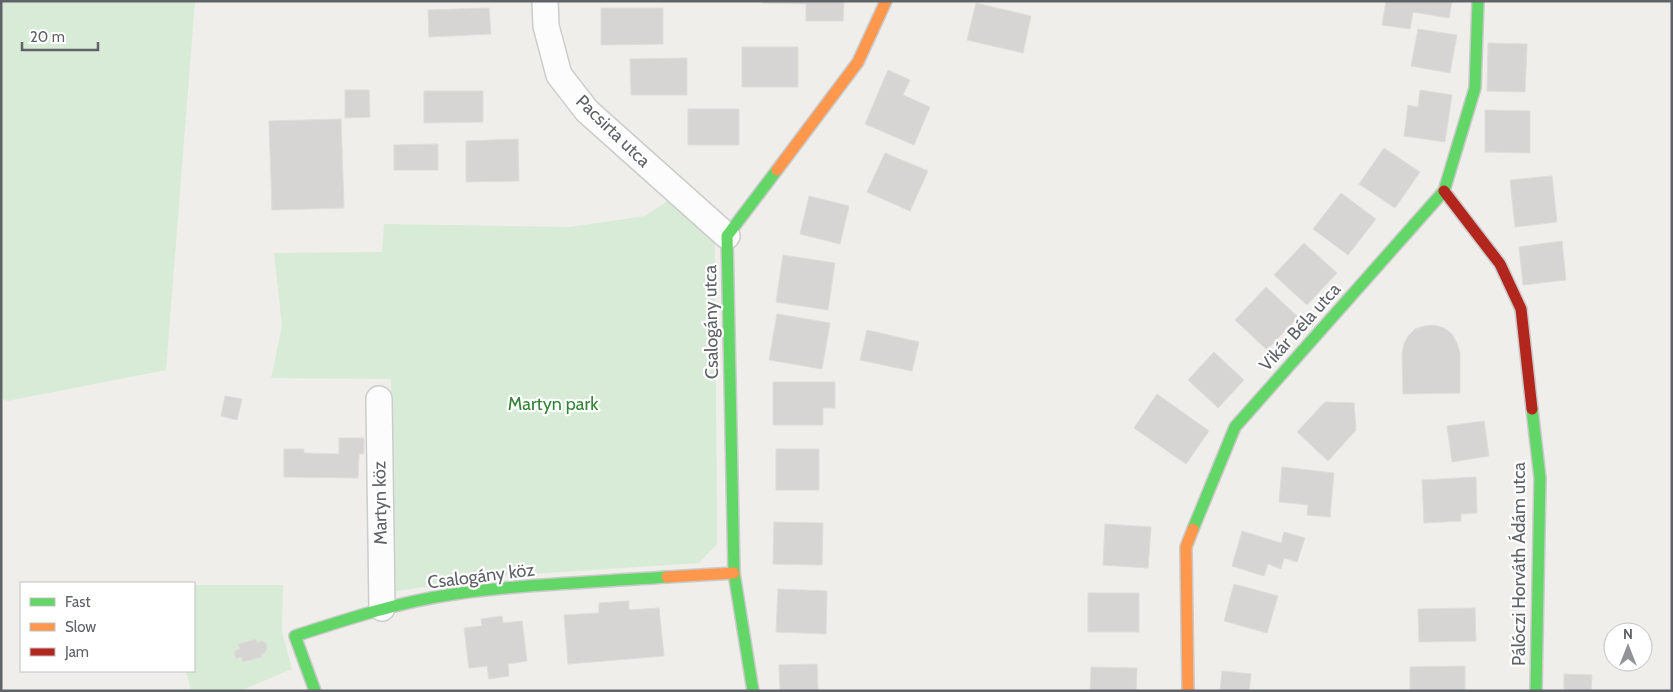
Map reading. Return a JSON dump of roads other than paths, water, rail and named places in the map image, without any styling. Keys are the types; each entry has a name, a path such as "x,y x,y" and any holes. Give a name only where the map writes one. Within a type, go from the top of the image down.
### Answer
{"street":[{"name":"Pacsirta utca","path":"545,1 546,26 558,75 587,111 726,236"},
{"path":"726,236 858,62 886,1"},
{"name":"Vikár Béla utca","path":"1188,691 1186,547 1235,427 1444,191 1474,88 1478,1"},
{"name":"Pálóczi Horváth Ádám utca","path":"1444,191 1500,264 1521,309 1540,478 1536,691"},
{"name":"Csalogány utca","path":"726,236 734,573 753,691"},
{"name":"Martyn köz","path":"379,399 382,608"},
{"name":"Csalogány köz","path":"315,691 295,636 382,608 453,594 522,587 734,573"}],"park label":[{"name":"Martyn park","path":"553,404"}]}
